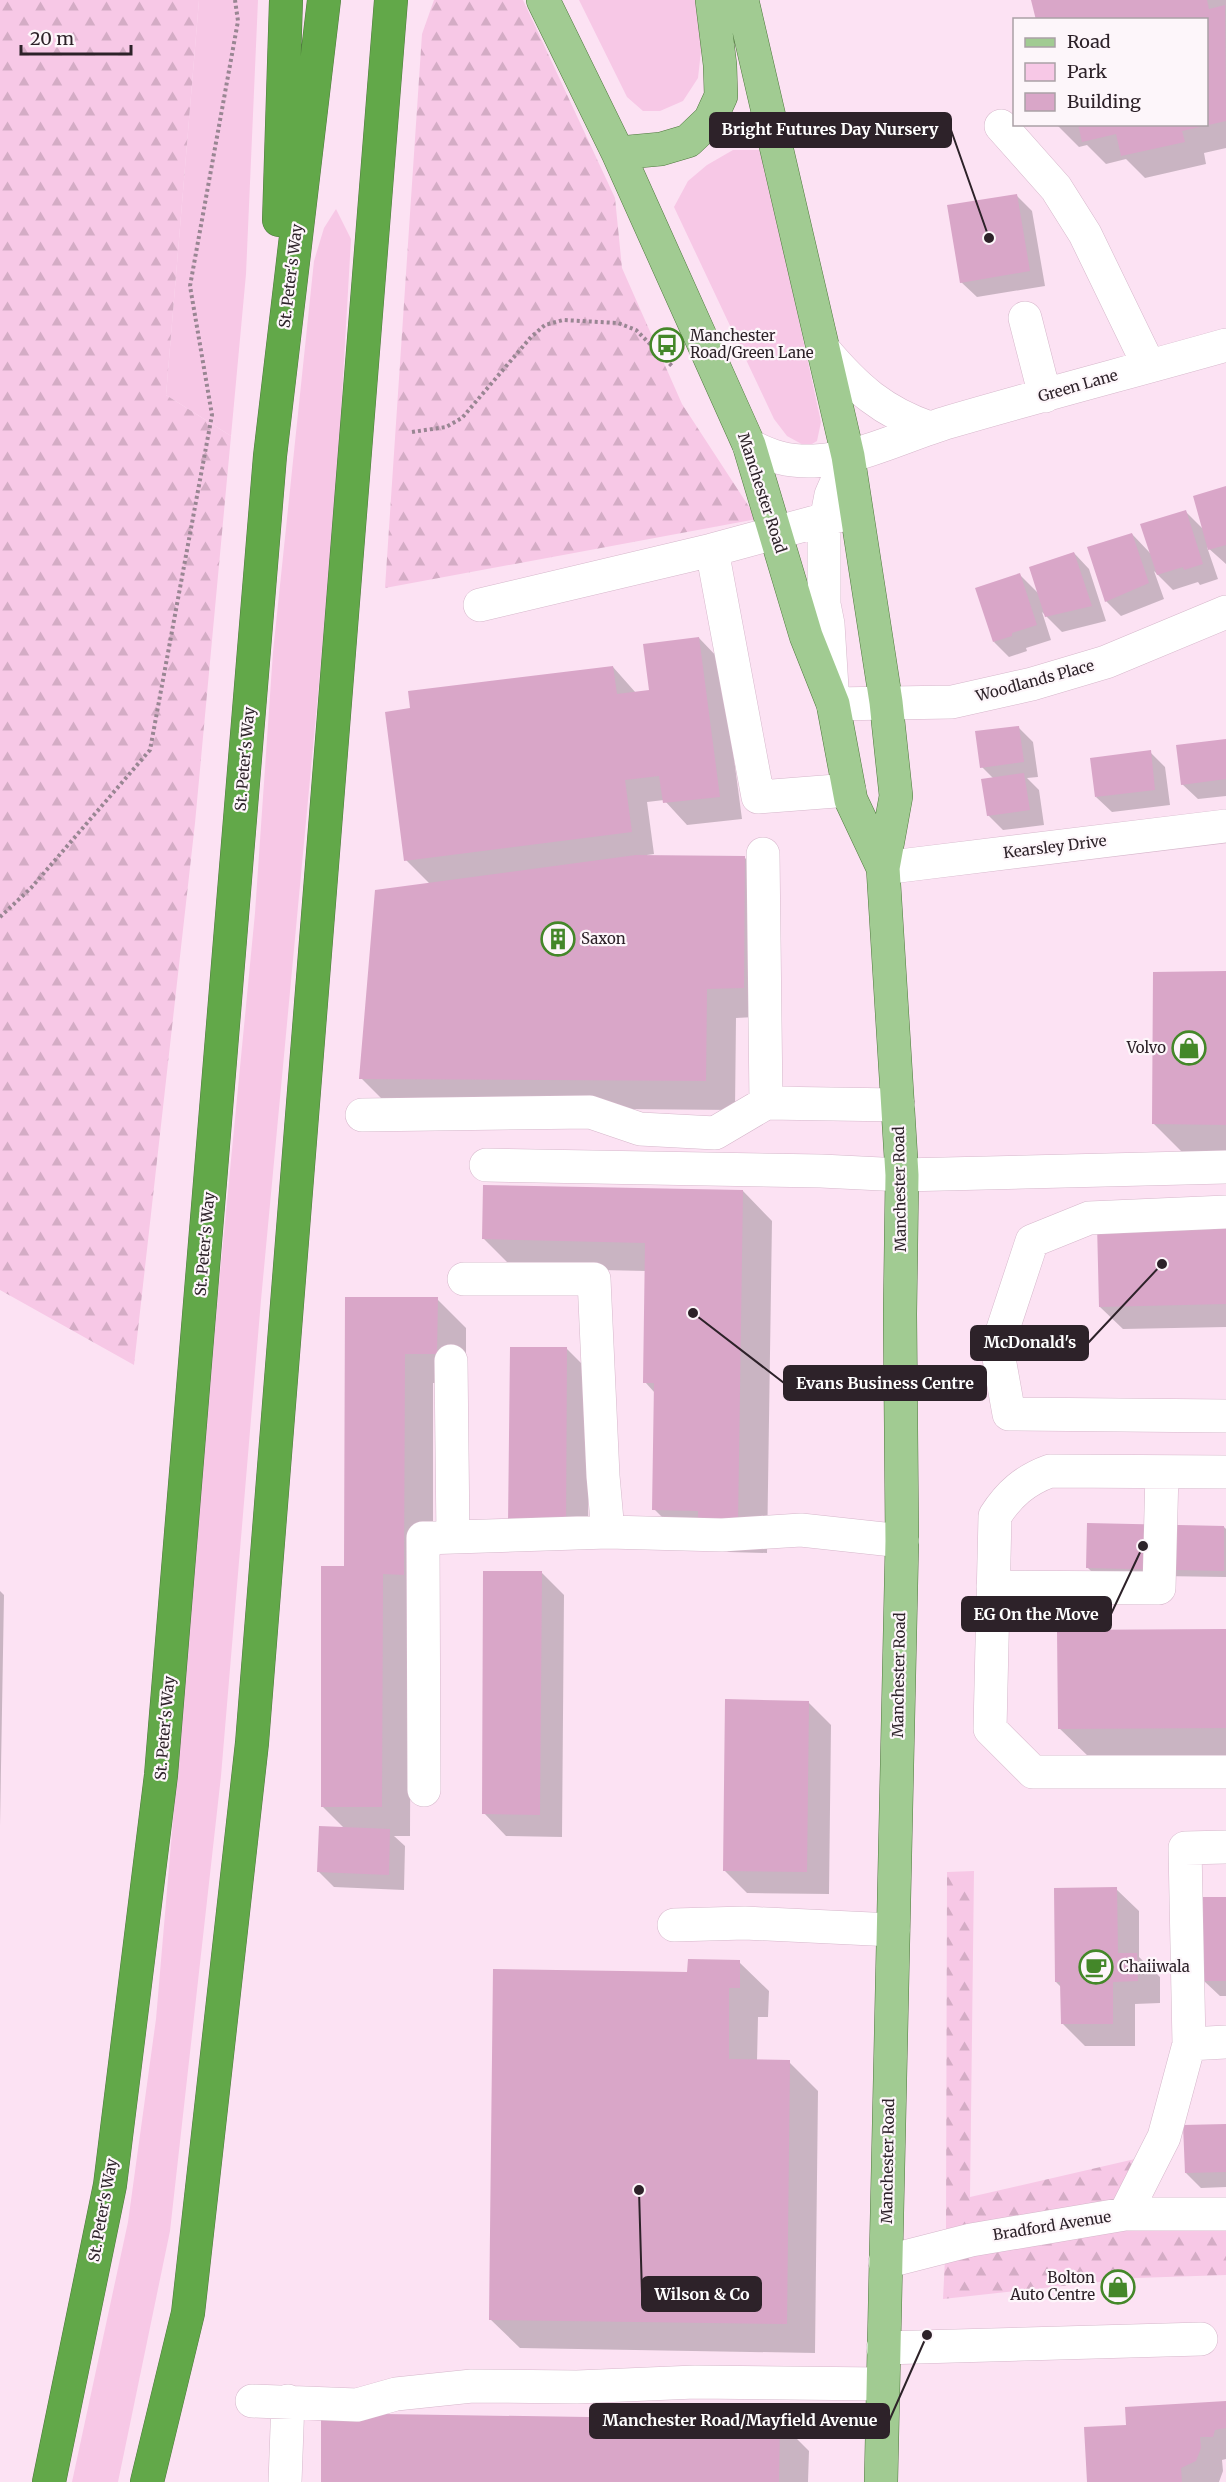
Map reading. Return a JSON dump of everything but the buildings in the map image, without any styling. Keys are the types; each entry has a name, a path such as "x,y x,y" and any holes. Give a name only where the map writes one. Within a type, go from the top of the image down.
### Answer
{"highway":[{"path":"270,456 286,0"},
{"name":"St. Peter's Way","path":"49,2482 110,2185 161,1775 270,456 324,0"},
{"path":"170,2482 252,1743 391,0"},
{"path":"147,2482 188,2313"}],"main road":[{"name":"Manchester Road","path":"543,0 618,153 749,445 806,636 833,704 851,800 883,868"},
{"path":"618,153 662,149 688,141 710,120 721,96 720,65 712,0"},
{"name":"Manchester Road","path":"742,0 848,456 842,514 886,702 896,796 883,868 902,1175 900,1314 902,1540 880,2482"}],"street":[{"path":"1001,126 1056,188 1085,234 1149,366"},
{"path":"1025,318 1045,396"},
{"name":"Green Lane","path":"749,445 768,456 787,461 815,461 848,456 930,428 1226,345"},
{"path":"824,350 847,377 881,405 901,418 930,428"},
{"path":"480,605 712,550 842,514"},
{"path":"833,704 828,624 824,604 824,531 842,514"},
{"path":"712,550 758,797 849,790"},
{"name":"Woodlands Place","path":"833,704 952,702 1032,684 1106,662 1226,612"},
{"name":"Kearsley Drive","path":"883,868 1226,826"},
{"path":"763,854 766,1103"},
{"path":"362,1115 590,1112 640,1129 715,1132 766,1103 898,1105"},
{"path":"486,1165 821,1171 902,1175 1226,1167"},
{"path":"1226,1212 1089,1218 1032,1241 997,1347 1009,1414 1226,1416"},
{"path":"464,1279 594,1279 603,1476 608,1532"},
{"path":"451,1361 453,1538"},
{"path":"1226,1472 1050,1471 1033,1477 1005,1500 995,1516 990,1729 1033,1772 1226,1772"},
{"path":"993,1587 1158,1588 1162,1472"},
{"path":"424,1790 423,1538 608,1532 722,1536 801,1530 902,1540"},
{"name":"Bradford Avenue","path":"885,2262 971,2240 1125,2214 1164,2138 1190,2044 1185,1848 1226,1847"},
{"path":"674,1925 745,1923 893,1930"},
{"path":"1190,2044 1226,2042"},
{"path":"1125,2214 1226,2214"},
{"path":"883,2348 1201,2339"},
{"path":"252,2401 357,2405 396,2394 472,2386 577,2387 695,2382 882,2384"},
{"path":"285,2482 288,2401"}],"path":[{"path":"0,917 31,888 150,750 212,415 190,286 238,21 235,0"},
{"path":"412,432 446,427 462,418 531,337 545,325 563,320 618,323 636,330 678,370"}],"green space":[{"path":"0,0 199,0 166,395 231,436 195,823 134,1365 0,1290"},
{"path":"199,0 258,0 246,274 231,436 166,395"},
{"path":"434,0 523,0 615,198 622,268 682,404 757,519 385,588 422,34"},
{"path":"579,0 696,0 703,33 698,78 683,101 660,111 643,111 627,97"},
{"path":"733,150 762,150 821,422 817,441 807,447 787,436 774,419 674,207 688,181 707,165"},
{"path":"336,209 351,239 339,448 261,1300 221,1776 170,2231 118,2482 72,2482 128,2222 156,2019 218,1294 255,913 273,652 314,261 324,228"},
{"path":"974,1871 970,2197 1135,2159 1115,2201 946,2229 947,1872"},
{"path":"1226,2229 1226,2275 1136,2278 943,2299 945,2259 1122,2230"}],"place":[{"name":"Bright Futures Day Nursery","path":"989,238"},
{"name":"Manchester Road/Green Lane","path":"667,345"},
{"name":"Saxon","path":"558,939"},
{"name":"Volvo","path":"1189,1048"},
{"name":"McDonald's","path":"1162,1264"},
{"name":"Evans Business Centre","path":"693,1313"},
{"name":"EG On the Move","path":"1143,1546"},
{"name":"Chaiiwala","path":"1096,1967"},
{"name":"Wilson & Co","path":"639,2190"},
{"name":"Bolton Auto Centre","path":"1118,2287"},
{"name":"Manchester Road/Mayfield Avenue","path":"927,2335"}]}
